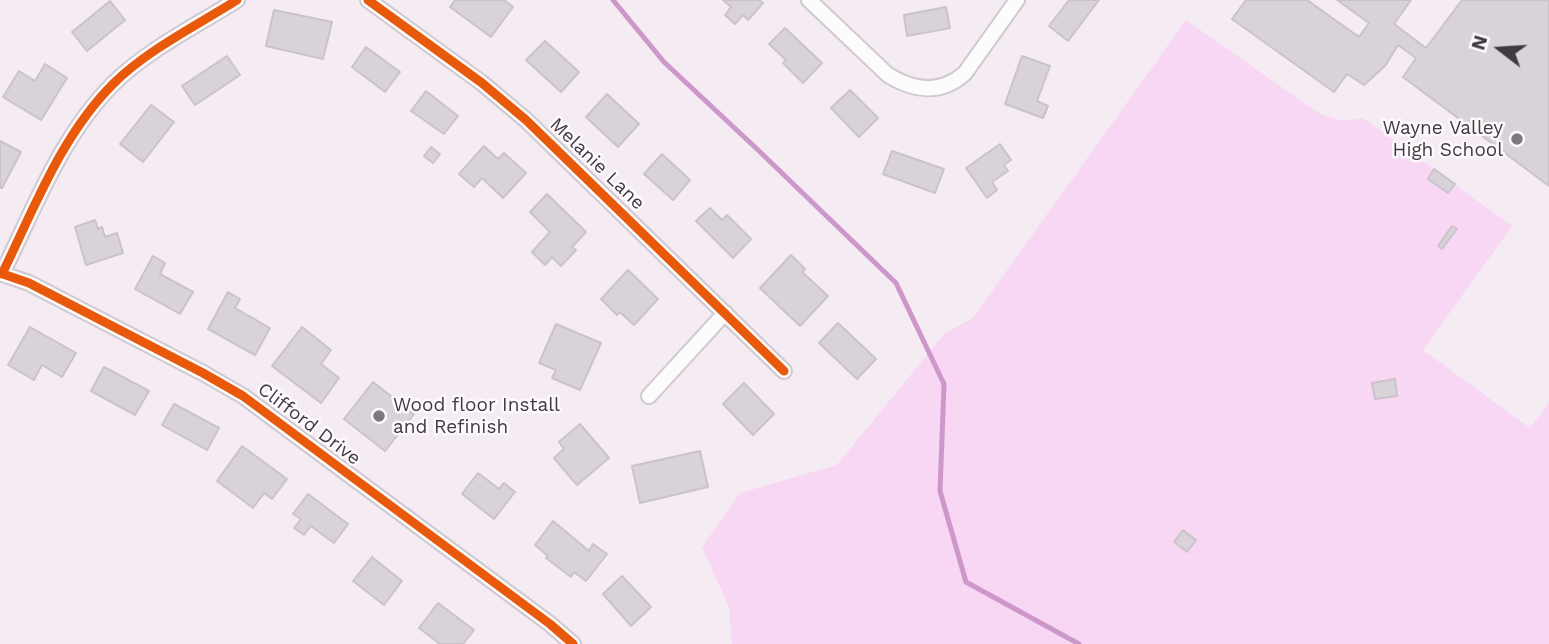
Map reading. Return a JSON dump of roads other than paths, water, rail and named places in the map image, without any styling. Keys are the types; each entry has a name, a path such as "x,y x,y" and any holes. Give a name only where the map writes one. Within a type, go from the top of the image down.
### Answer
{"street":[{"path":"1,273 58,161 91,107 141,61 237,0"},
{"name":"Melanie Lane","path":"368,0 482,83 526,120 784,371"},
{"path":"809,0 888,75 917,89 932,89 955,82 965,73 1017,0"},
{"name":"Clifford Drive","path":"1,273 29,283 204,373 243,396 550,624 573,644"},
{"path":"649,396 725,313"}],"waterway":[{"path":"613,0 664,62 896,283 944,384 940,491 966,582 1079,644"}],"place":[{"name":"Wayne Valley High School","path":"1517,139"},
{"name":"Wood floor Install and Refinish","path":"379,416"}]}
